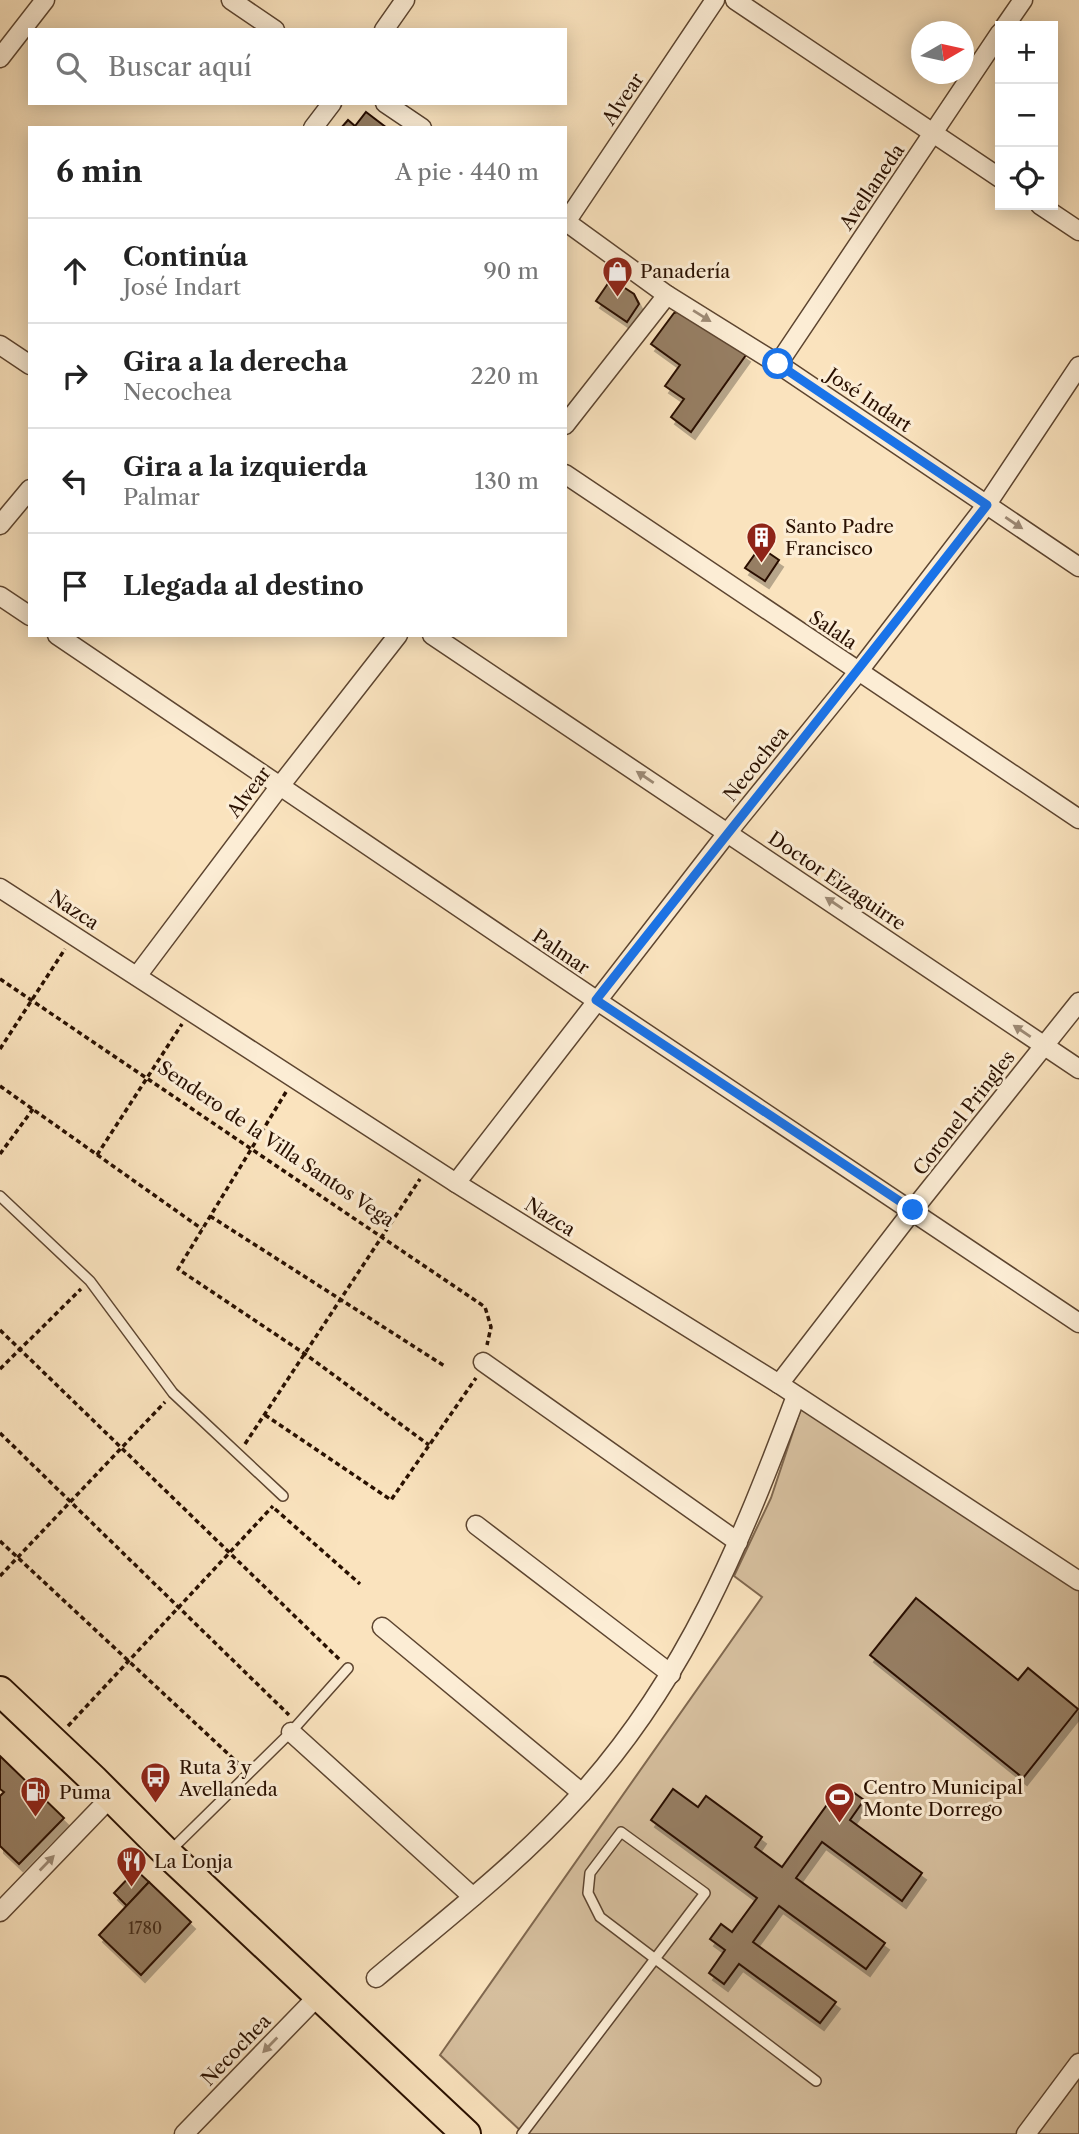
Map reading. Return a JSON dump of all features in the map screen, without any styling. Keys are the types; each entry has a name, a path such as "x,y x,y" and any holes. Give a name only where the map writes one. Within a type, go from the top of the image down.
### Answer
{"highway":[{"path":"0,1691 168,1854 466,2134"}],"street":[{"path":"0,58 45,0"},
{"path":"231,0 272,28"},
{"path":"385,28 405,0"},
{"name":"Alvear","path":"567,221 715,0"},
{"path":"735,0 995,175"},
{"path":"1008,21 1023,0"},
{"name":"Avellaneda","path":"778,364 995,40"},
{"path":"315,126 330,105"},
{"path":"388,105 419,126"},
{"path":"1048,210 1079,231"},
{"name":"José Indart","path":"567,223 667,295 778,364 1079,567"},
{"path":"567,422 667,295"},
{"path":"0,345 28,364"},
{"name":"Necochea","path":"456,1183 596,1000 858,672 987,505 1079,366"},
{"name":"Salala","path":"567,475 1079,819"},
{"path":"0,525 28,491"},
{"path":"0,596 28,615"},
{"name":"Palmar","path":"61,637 1079,1323"},
{"name":"Alvear","path":"136,976 396,637"},
{"name":"Doctor Eizaguirre","path":"435,637 1079,1069"},
{"name":"Nazca","path":"0,888 456,1183 779,1384 1079,1581"},
{"name":"Coronel Pringles","path":"779,1384 1079,1002"},
{"path":"483,1362 738,1542"},
{"path":"376,1978 511,1865 582,1793 631,1732 698,1629 760,1492 796,1396"},
{"path":"476,1525 671,1674"},
{"path":"382,1628 582,1793"},
{"path":"295,1728 473,1897"},
{"path":"0,1912 110,1798"},
{"name":"Necochea","path":"184,2134 318,1996"},
{"path":"1026,2134 1079,2063"}],"lane":[{"path":"0,1196 90,1281 173,1393 283,1496"},
{"path":"168,1854 295,1728 348,1668"},
{"path":"522,2134 657,1960 705,1893 621,1832 590,1873 589,1893 592,1905 600,1917 657,1960 816,2081"}],"path":[{"path":"0,1049 74,935"},
{"name":"Sendero de la Villa Santos Vega","path":"0,979 485,1307 491,1327 483,1362 474,1382 391,1500 265,1415"},
{"path":"97,1155 190,1011"},
{"path":"294,1078 178,1269 305,1354 429,1446"},
{"path":"0,1086 202,1228"},
{"path":"0,1154 33,1109"},
{"path":"239,1454 429,1165"},
{"path":"210,1216 446,1367"},
{"path":"0,1368 90,1281"},
{"path":"0,1330 348,1668"},
{"path":"0,1576 173,1393"},
{"path":"0,1433 178,1607 295,1728"},
{"path":"53,1742 283,1496"},
{"path":"273,1506 360,1584"},
{"path":"0,1541 249,1773"}],"shaded area":[{"name":"Centro Municipal Monte Dorrego","path":"801,1408 1079,1588 1079,2134 524,2134 440,2055 762,1597 734,1576 771,1498"}],"building":[{"path":"366,112 384,126 355,126"},
{"path":"348,120 355,126 343,126"},
{"name":"Panadería","path":"611,279 634,294 639,304 627,322 596,301"},
{"path":"683,310 746,355 691,432 671,417 684,399 665,386 680,365 651,344 674,313"},
{"name":"Santo Padre Francisco","path":"760,547 779,560 765,581 745,568"},
{"path":"916,1598 1018,1680 1028,1668 1078,1709 1023,1778 870,1655"},
{"path":"0,1756 64,1818 19,1864 0,1846 0,1796 4,1792 0,1789"},
{"path":"842,1784 864,1800 850,1820 922,1873 902,1901 822,1842 796,1878 885,1943 866,1969 779,1906 753,1942 836,2002 820,2023 739,1964 724,1984 709,1973 725,1950 710,1939 721,1924 732,1932 757,1898 651,1820 673,1789 698,1807 706,1796 762,1837 755,1847 782,1867"},
{"name":"La Lonja","path":"136,1870 149,1882 127,1906 114,1893"},
{"path":"149,1882 191,1922 141,1975 99,1935"}],"place":[{"name":"Panadería","path":"617,298"},
{"name":"Santo Padre Francisco","path":"762,564"},
{"name":"Ruta 3 y Avellaneda","path":"156,1805"},
{"name":"Puma","path":"36,1819"},
{"name":"Centro Municipal Monte Dorrego","path":"840,1825"},
{"name":"La Lonja","path":"131,1888"}],"route":[{"path":"778,364 987,505 858,672 596,1000 913,1210"}]}
